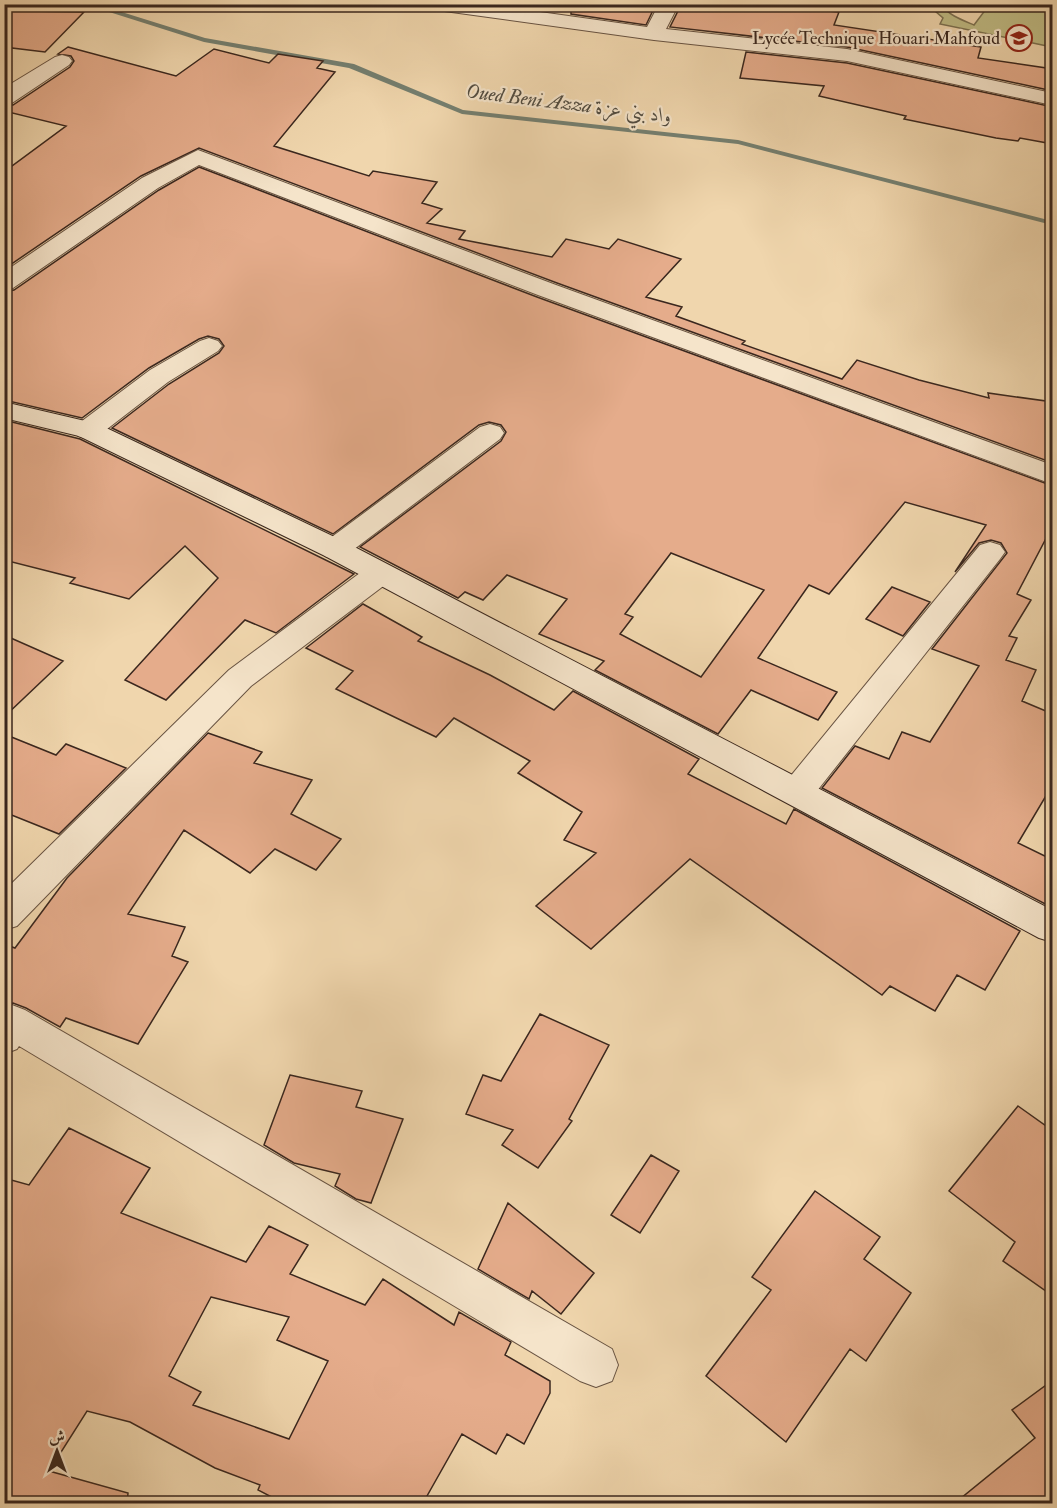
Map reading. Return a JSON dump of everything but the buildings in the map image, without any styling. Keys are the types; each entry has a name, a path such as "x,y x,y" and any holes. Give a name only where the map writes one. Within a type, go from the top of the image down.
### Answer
{"street":[{"path":"437,4 654,34 847,55 1053,99"},
{"path":"654,34 669,4"},
{"path":"730,4 736,4"},
{"path":"4,98 62,62"},
{"path":"4,283 150,183 198,157 536,286 1053,475"},
{"path":"88,430 159,375 209,346"},
{"path":"4,410 88,430 335,549 1053,927"},
{"path":"335,549 490,433"},
{"path":"796,792 990,552"},
{"path":"4,915 240,678 379,574"},
{"path":"7,1025 596,1365"}],"shaded area":[{"path":"928,5 942,5 960,19 974,25 989,5 1052,5 1052,47 940,24 943,18"}],"waterway":[{"name":"Oued Beni Azza واد بني عزة","path":"87,4 204,40 351,66 462,112 738,142 1052,223"}],"place":[{"name":"Lycée Technique Houari Mahfoud","path":"1019,38"}]}
